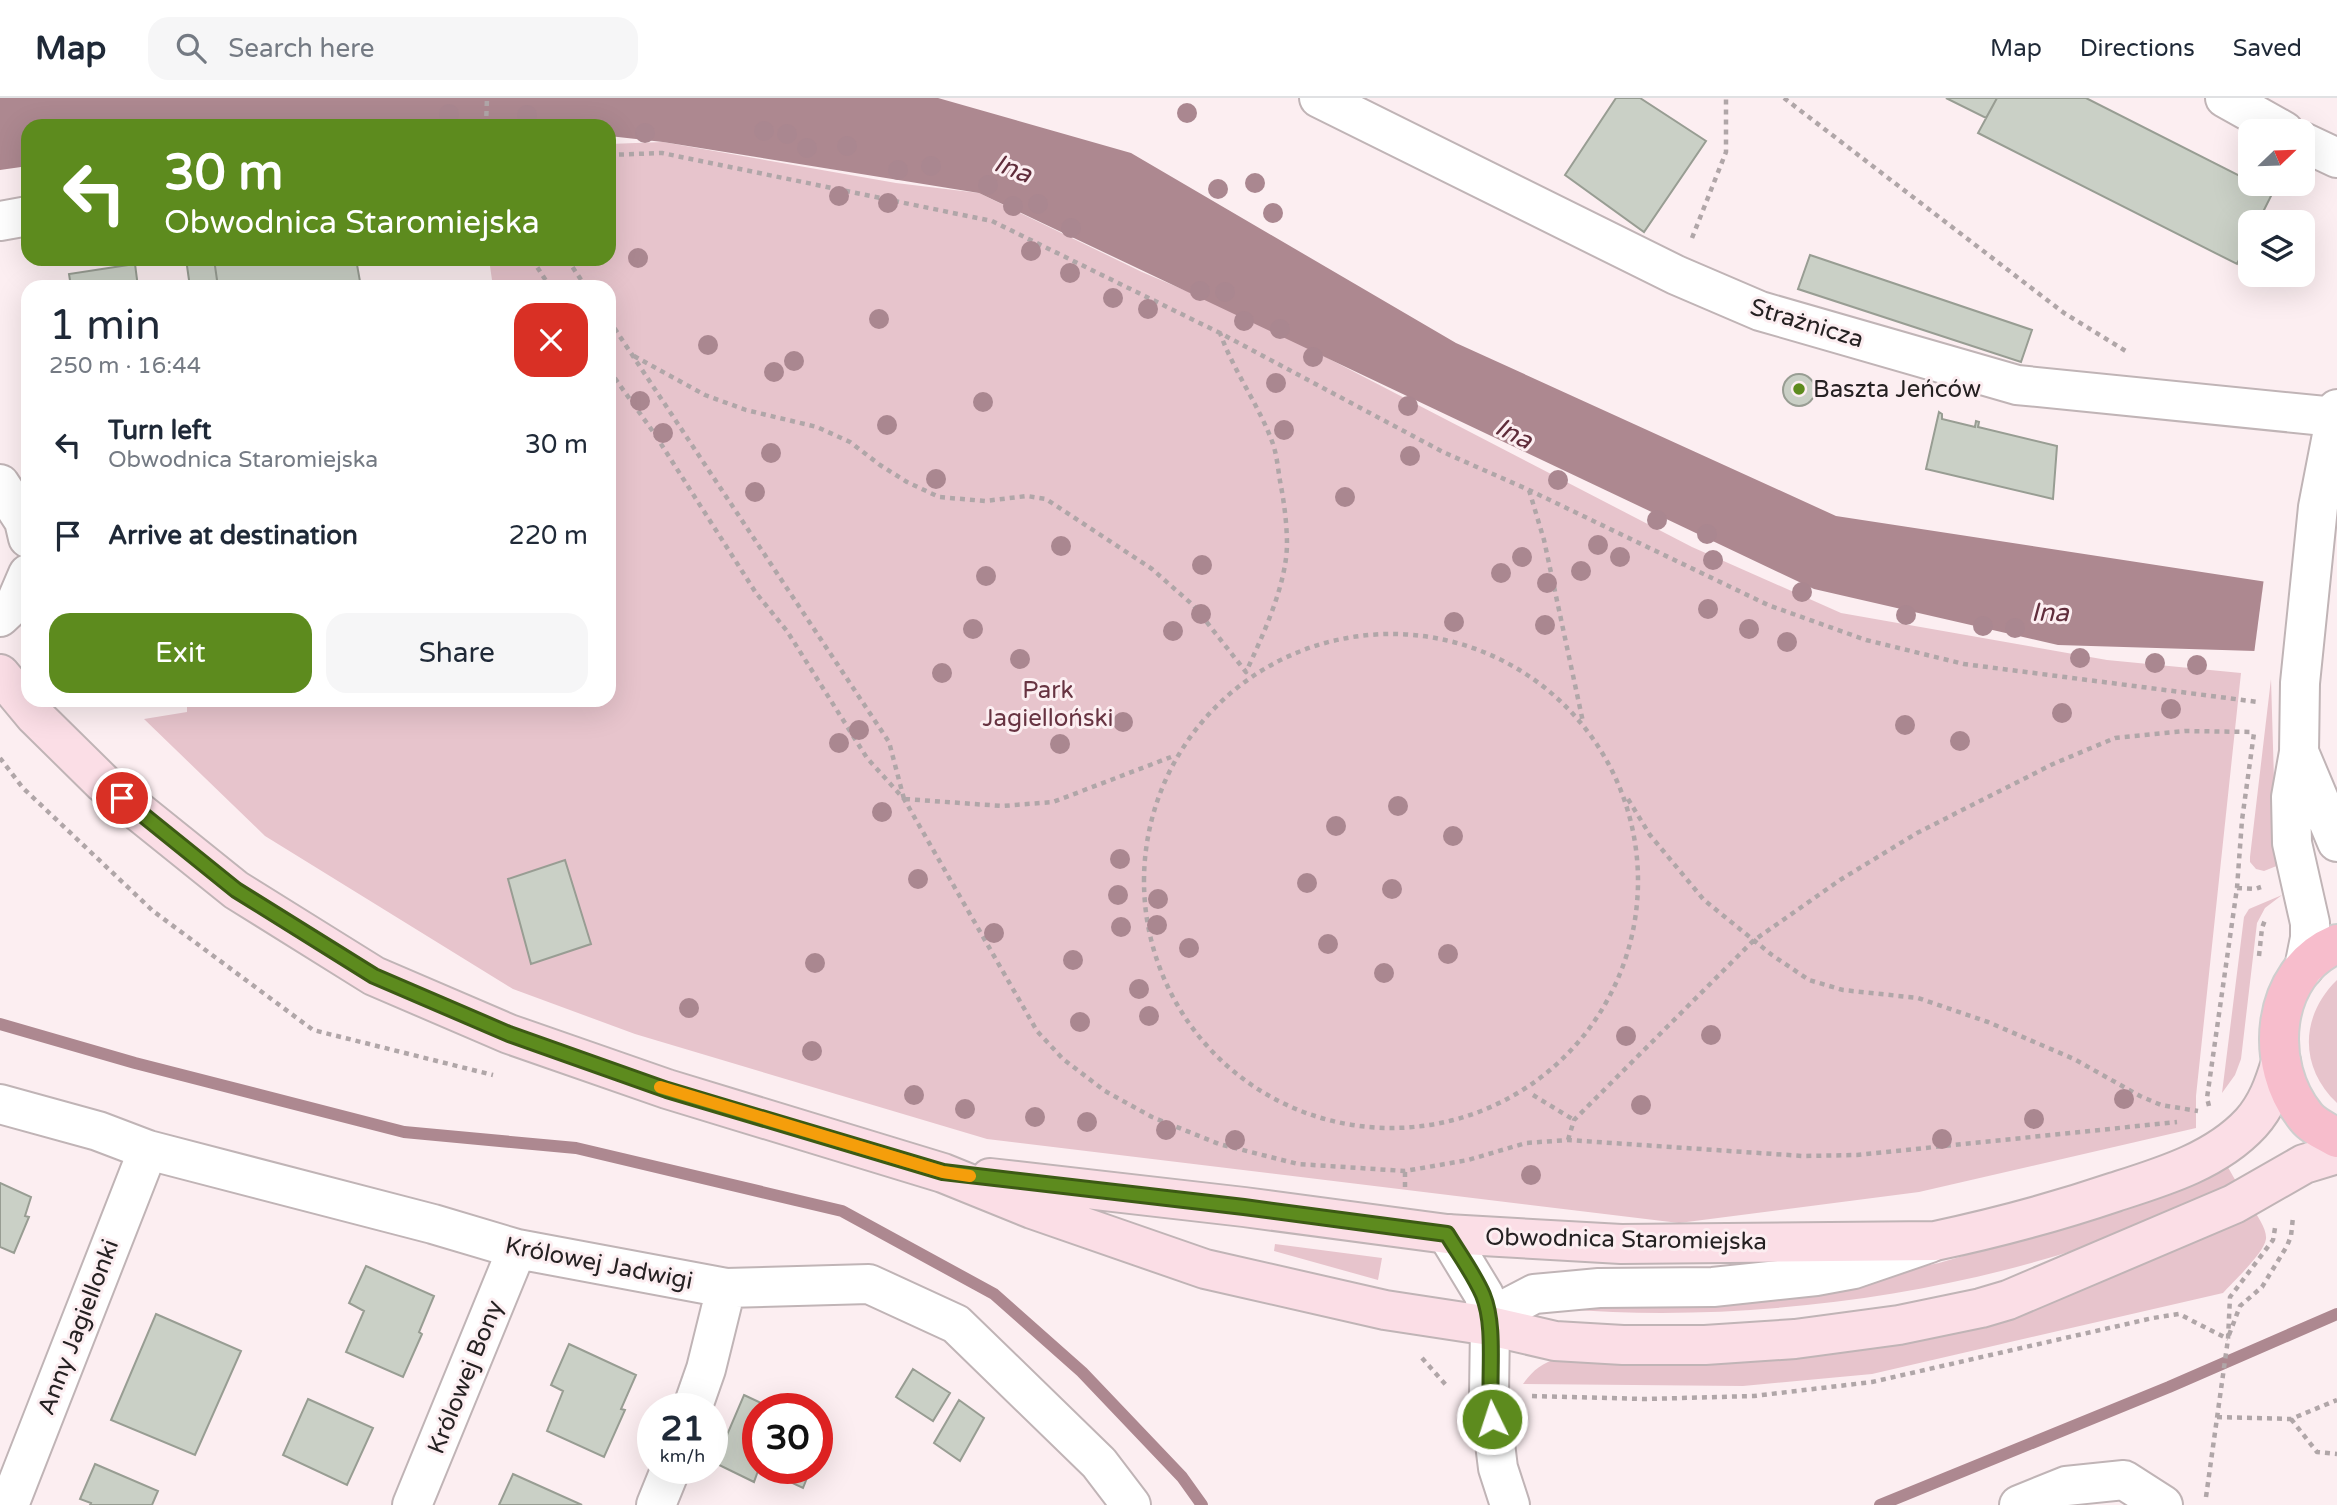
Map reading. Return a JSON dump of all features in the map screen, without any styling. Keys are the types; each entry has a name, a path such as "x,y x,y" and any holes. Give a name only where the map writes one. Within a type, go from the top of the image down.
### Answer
{"main road":[{"name":"Obwodnica Staromiejska","path":"0,674 21,698"},
{"name":"Obwodnica Staromiejska","path":"28,707 113,791 236,890 374,976 509,1034 667,1090 943,1172 1032,1209 1206,1269 1385,1310 1490,1326 1555,1341 1623,1345 1705,1345 1795,1339 1899,1325 2008,1300 2234,1204 2304,1164 2337,1154"},
{"path":"2337,944 2311,959 2295,979 2280,1021 2279,1044 2290,1093 2307,1119 2337,1138"},
{"name":"Obwodnica Staromiejska","path":"943,1172 1447,1234 1621,1244 1935,1241 1979,1232 2076,1205 2179,1170 2240,1133 2262,1110 2271,1093 2281,1062"}],"street":[{"name":"Strażnicza","path":"1319,98 1676,275 1760,311 2017,385 2336,413"},
{"path":"2225,98 2263,119"},
{"path":"2315,148 2337,158"},
{"path":"0,221 21,217"},
{"path":"2304,968 2310,923 2292,842 2291,797 2299,752 2300,683 2318,507 2336,413"},
{"path":"0,484 21,516"},
{"path":"0,617 16,602 21,591"},
{"path":"2299,752 2337,842"},
{"name":"Królowej Jadwigi","path":"0,1104 97,1130 148,1150 433,1224 517,1249 726,1288 869,1284 956,1324 1099,1463 1131,1505"},
{"name":"Anny Jagiellonki","path":"9,1505 148,1150"},
{"path":"1447,1234 1484,1296 1490,1326 1489,1395 1497,1468 1510,1505"},
{"name":"Obwodnica Staromiejska","path":"1490,1326 1511,1306 1534,1294 1599,1288 1713,1287 1816,1276 1854,1269 1935,1241"},
{"name":"Królowej Bony","path":"412,1505 517,1249"},
{"path":"698,1393 726,1288"},
{"path":"2019,1505 2066,1486 2124,1480 2163,1505"},
{"path":"656,1505 665,1484"}],"path":[{"path":"486,119 487,98"},
{"path":"1676,275 1726,152 1726,98"},
{"path":"1784,98 2064,313 2131,354"},
{"path":"616,155 662,153 992,221 1220,333 1443,452 1529,490 1768,605 1866,640 1964,664 2258,702"},
{"path":"616,330 889,742 904,799"},
{"path":"1220,333 1228,356 1259,411 1274,447 1287,546 1280,587 1246,672"},
{"path":"634,356 705,395 746,411 817,427 850,442 907,482 939,497 985,501 1027,496 1046,499 1153,569 1194,606 1246,672"},
{"path":"616,380 654,433 756,593 787,631 867,758 904,799 1037,1031 1063,1059 1105,1091 1152,1117 1219,1144 1298,1164 1405,1171 1468,1160 1526,1143 1568,1140 1803,1156 1857,1155 2175,1123 2186,1119"},
{"path":"1529,490 1544,541 1583,723"},
{"path":"1237,679 1246,672 1315,646 1356,638 1397,636 1439,642 1479,653 1516,672 1583,723 1610,760 1626,795 1650,835 1704,900 1753,941 1809,980 1843,990 1918,998 1988,1022 2074,1059 2161,1105 2210,1112"},
{"path":"1202,711 1172,756 1142,862 1141,906 1152,947 1167,985 1187,1018 1212,1050 1243,1077 1289,1106 1367,1128 1386,1128 1457,1112"},
{"path":"1568,1140 1574,1120 1753,941 1840,880 1917,834 2053,764 2115,738 2185,731 2253,732 2237,888 2207,1098 2210,1112"},
{"path":"904,799 1002,806 1053,802 1172,756"},
{"path":"1574,1057 1591,1036 1612,1000 1628,961 1637,920 1639,879 1626,795"},
{"path":"1468,1109 1533,1095 1543,1086"},
{"path":"1533,1095 1574,1120"},
{"path":"2198,1116 2210,1112"},
{"path":"2228,1339 2240,1306 2262,1287 2287,1246 2291,1236 2292,1209"},
{"path":"2207,1486 2228,1339 2230,1297 2273,1240 2275,1224"},
{"path":"2179,1314 2228,1339"},
{"path":"2217,1417 2291,1419 2337,1400"},
{"path":"2291,1419 2317,1452 2337,1454"}],"green space":[{"name":"Park Jagielloński","path":"663,142 896,183 979,193 1142,272 1250,318 1692,547 1841,613 2107,660 2241,673 2196,1096 2196,1128 1919,1192 1679,1223 987,1139 635,1034 513,989 265,836 144,719 187,712 187,707 616,707 616,280 492,280 490,266 616,266 616,144"},
{"path":"2271,679 2274,780 2284,863 2264,871 2256,869 2250,862 2250,857"},
{"path":"2282,895 2265,908 2257,923 2241,1059 2235,1075 2222,1093 2244,917 2249,909"},
{"path":"2337,980 2337,1103 2316,1074 2309,1042 2316,1009"},
{"path":"2225,1162 2238,1185 2171,1215 2065,1253 1925,1288 1779,1308 1634,1313 1565,1309 1862,1279 1939,1263 2045,1232"},
{"path":"2252,1207 2266,1235 2264,1245 2223,1293 1872,1374 1743,1386 1523,1384 1538,1368 1559,1358 1805,1351"},
{"path":"1275,1244 1382,1258 1378,1280 1274,1251"}],"water":[{"name":"Ina","path":"0,98 938,98 1131,153 1456,343 1836,516 2267,582 2255,651 2058,645 1814,589 979,193 616,137 616,119 21,119 21,167 0,170"}],"pier":[{"path":"2337,572 2337,655 2254,654 2264,578"}],"building":[{"path":"1616,98 1640,98 1706,141 1644,232 1565,175"},
{"path":"1946,98 1997,98 1986,118"},
{"path":"1997,98 2086,98 2238,175 2238,196 2271,196 2264,210 2238,210 2237,264 1978,133"},
{"path":"1810,255 2032,330 2021,362 1798,289"},
{"path":"135,266 137,280 70,280 69,274"},
{"path":"187,266 215,266 217,280 189,280"},
{"path":"215,266 357,266 360,280 217,280"},
{"name":"Baszta Jeńców","path":"1799,374 1811,378 1815,390 1811,402 1799,406 1787,402 1783,390 1787,378"},
{"path":"1939,412 1942,419 1975,427 1976,421 1979,422 1978,427 2057,446 2053,499 1926,469"},
{"path":"565,860 591,944 531,964 508,879"},
{"path":"0,1183 31,1197 25,1216 29,1217 14,1253 0,1247"},
{"path":"366,1266 434,1296 419,1332 422,1334 403,1377 346,1352 364,1311 349,1303"},
{"path":"156,1314 241,1351 195,1455 111,1420"},
{"path":"569,1344 636,1375 621,1409 625,1410 604,1457 547,1431 563,1391 551,1385"},
{"path":"913,1369 950,1393 933,1421 896,1397"},
{"path":"308,1399 373,1428 347,1485 283,1455"},
{"path":"742,1400 742,1476 728,1469 728,1433"},
{"path":"959,1400 984,1418 960,1461 934,1443"},
{"path":"95,1464 158,1491 152,1505 90,1505 91,1503 80,1499"},
{"path":"513,1474 582,1505 499,1505"}],"waterway":[{"path":"0,1024 135,1063 404,1132 576,1148 842,1211 994,1294 1082,1372 1182,1477 1202,1505"},
{"path":"1880,1505 2169,1387 2337,1314"}],"slow traffic":[{"path":"660,1087 943,1172 970,1176"}],"place":[{"name":"Baszta Jeńców","path":"1799,389"}],"route":[{"path":"122,798 236,890 374,976 509,1034 667,1090 943,1172 1447,1234 1484,1296 1490,1326 1489,1395 1492,1419"}]}
